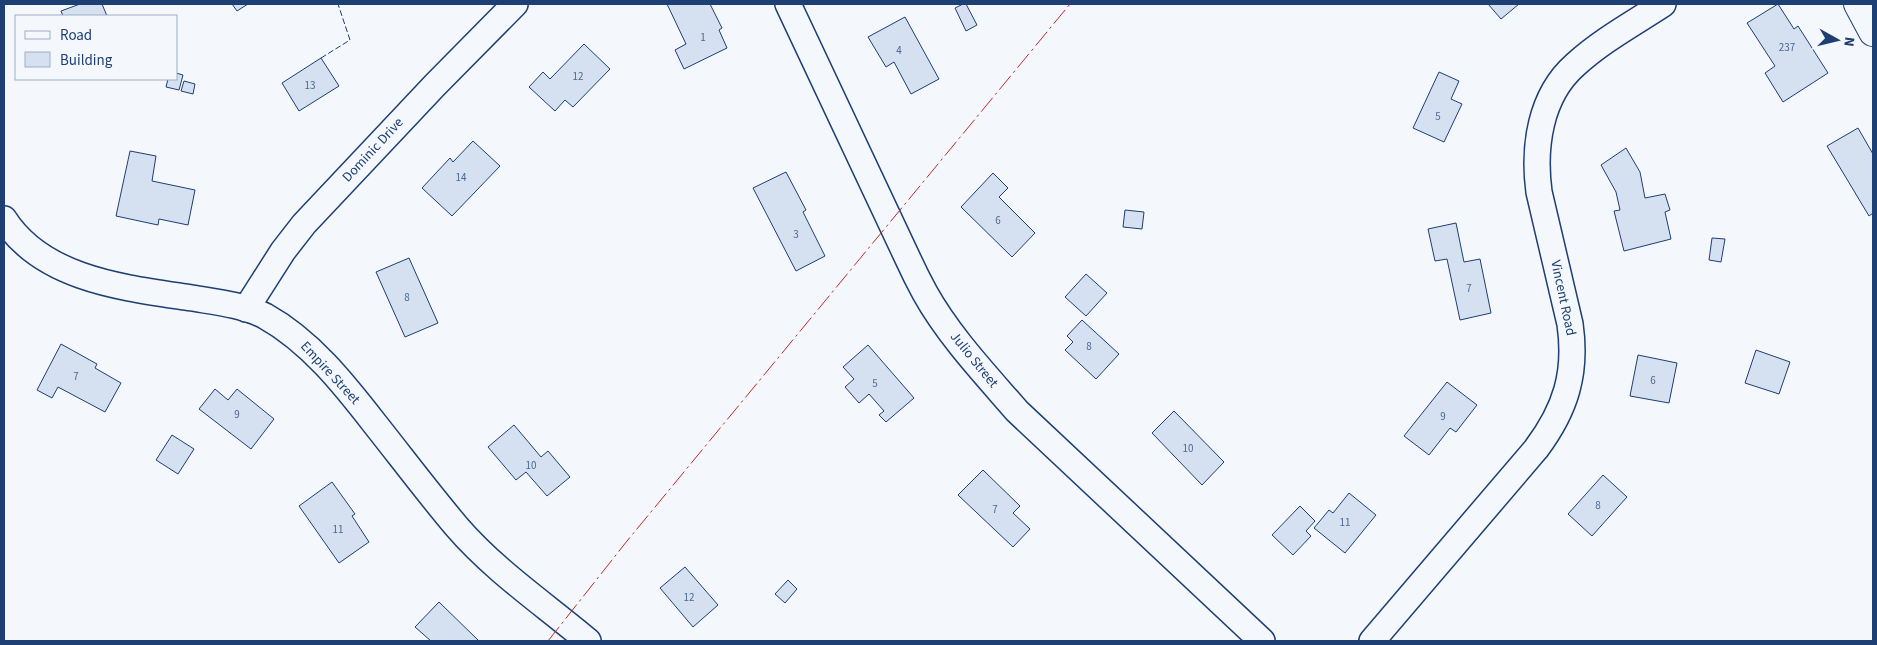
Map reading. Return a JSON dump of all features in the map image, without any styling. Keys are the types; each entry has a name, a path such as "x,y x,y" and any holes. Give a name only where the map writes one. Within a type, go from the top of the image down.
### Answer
{"main road":[{"path":"1858,4 1873,32"}],"street":[{"name":"Dominic Drive","path":"246,309 283,251 304,224 435,85 515,4"},
{"name":"Julio Street","path":"788,4 904,251 926,294 951,331 1017,411 1262,641"},
{"name":"Vincent Road","path":"1372,641 1536,449 1557,418 1568,388 1572,340 1564,296 1539,192 1536,154 1543,116 1559,85 1574,66 1593,50 1663,4"},
{"name":"Empire Street","path":"4,219 24,244 36,254 64,269 145,291 213,301 246,309 264,316 300,340 350,392 429,493 476,548 588,641"}],"building":[{"path":"80,4 102,4 107,15 63,15 61,11"},
{"path":"232,4 248,4 237,11"},
{"path":"667,4 710,4 722,28 719,30 727,48 684,69 675,50 686,44"},
{"path":"966,4 977,25 966,31 955,8"},
{"path":"1488,4 1519,4 1501,19"},
{"path":"1778,4 1794,29 1798,26 1828,73 1783,102 1765,73 1775,66 1747,23"},
{"path":"905,17 939,79 911,94 894,62 886,67 868,37"},
{"path":"584,44 610,69 573,107 565,100 555,111 529,87 543,72 550,79"},
{"path":"321,58 339,86 299,111 282,83"},
{"path":"1439,72 1459,81 1451,99 1462,104 1444,142 1413,128"},
{"path":"178,74 183,75 179,90 166,87 168,80 178,80"},
{"path":"184,81 195,84 193,94 181,91"},
{"path":"1858,128 1873,154 1873,213 1869,216 1827,146"},
{"path":"473,141 500,166 452,216 422,188 450,158 453,162"},
{"path":"1626,148 1640,172 1645,198 1665,194 1670,210 1665,212 1671,239 1624,251 1614,211 1620,210 1616,192 1601,165"},
{"path":"130,151 156,156 152,181 195,190 188,225 159,219 158,225 116,216"},
{"path":"786,172 806,210 803,212 825,256 796,271 753,188"},
{"path":"993,173 1008,188 999,197 1035,233 1012,257 961,207"},
{"path":"1125,210 1144,212 1142,229 1123,227"},
{"path":"1456,223 1464,262 1480,259 1491,313 1460,320 1447,259 1435,261 1428,229"},
{"path":"1712,238 1725,239 1721,262 1709,260"},
{"path":"409,258 438,323 405,337 376,272"},
{"path":"1086,274 1107,293 1086,316 1065,297"},
{"path":"1082,320 1119,354 1096,379 1065,350 1073,342 1067,336"},
{"path":"61,344 97,364 95,368 121,383 105,412 58,387 52,398 37,390"},
{"path":"868,345 914,398 886,422 879,415 884,411 869,394 859,403 845,387 854,379 843,367"},
{"path":"1756,350 1790,362 1779,394 1745,383"},
{"path":"1638,355 1677,363 1669,403 1630,396"},
{"path":"1447,382 1477,405 1456,432 1450,428 1429,455 1404,436"},
{"path":"215,389 228,400 237,389 274,419 251,449 199,409"},
{"path":"1174,411 1224,462 1202,485 1152,433"},
{"path":"514,425 541,457 548,451 570,477 547,496 526,472 516,480 488,447"},
{"path":"172,435 194,449 178,474 156,460"},
{"path":"983,470 1020,506 1013,513 1030,529 1013,547 958,495"},
{"path":"1603,475 1627,497 1592,536 1568,514"},
{"path":"332,482 355,514 352,516 369,542 339,563 299,506"},
{"path":"1349,493 1376,515 1345,553 1314,528 1329,510 1333,513"},
{"path":"1300,506 1315,521 1306,531 1311,536 1293,555 1272,535"},
{"path":"685,567 718,605 693,627 660,588"},
{"path":"788,580 797,589 785,603 775,594"},
{"path":"439,602 477,641 431,641 415,627"}],"fence":[{"path":"321,58 350,40 338,4"}],"power":[{"path":"548,641 627,541 1070,4"}]}
